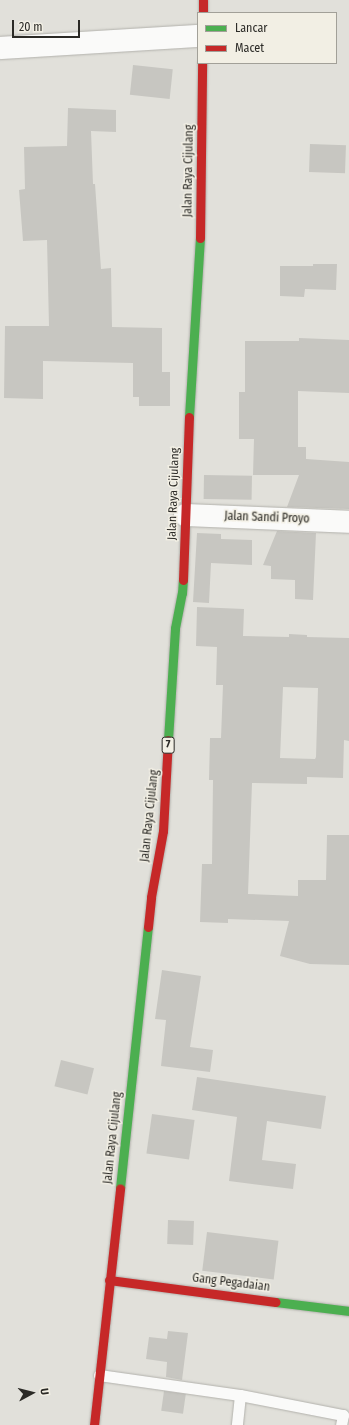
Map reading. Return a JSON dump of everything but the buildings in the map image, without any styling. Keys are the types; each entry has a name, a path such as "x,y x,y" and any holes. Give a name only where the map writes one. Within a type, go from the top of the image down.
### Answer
{"main road":[{"path":"203,0 203,12"},
{"name":"Jalan Raya Cijulang","path":"94,1425 151,897 163,831 175,628 182,593 190,404 200,249 202,64"},
{"name":"Gang Pegadaian","path":"109,1280 349,1311"}],"street":[{"path":"0,48 197,36"},
{"name":"Jalan Sandi Proyo","path":"185,515 349,522"}],"lane":[{"path":"99,1376 240,1395 343,1415 341,1425"},
{"path":"237,1425 240,1395"}],"traffic: fast":[{"path":"189,417 200,238"},
{"path":"168,740 175,628 183,580"},
{"path":"120,1188 148,927"},
{"path":"276,1302 349,1311"}],"traffic: jam":[{"path":"203,0 203,12"},
{"path":"200,238 202,64"},
{"path":"183,580 189,417"},
{"path":"148,927 151,897 163,831 168,740"},
{"path":"94,1425 120,1188"},
{"path":"109,1280 276,1302"}]}
